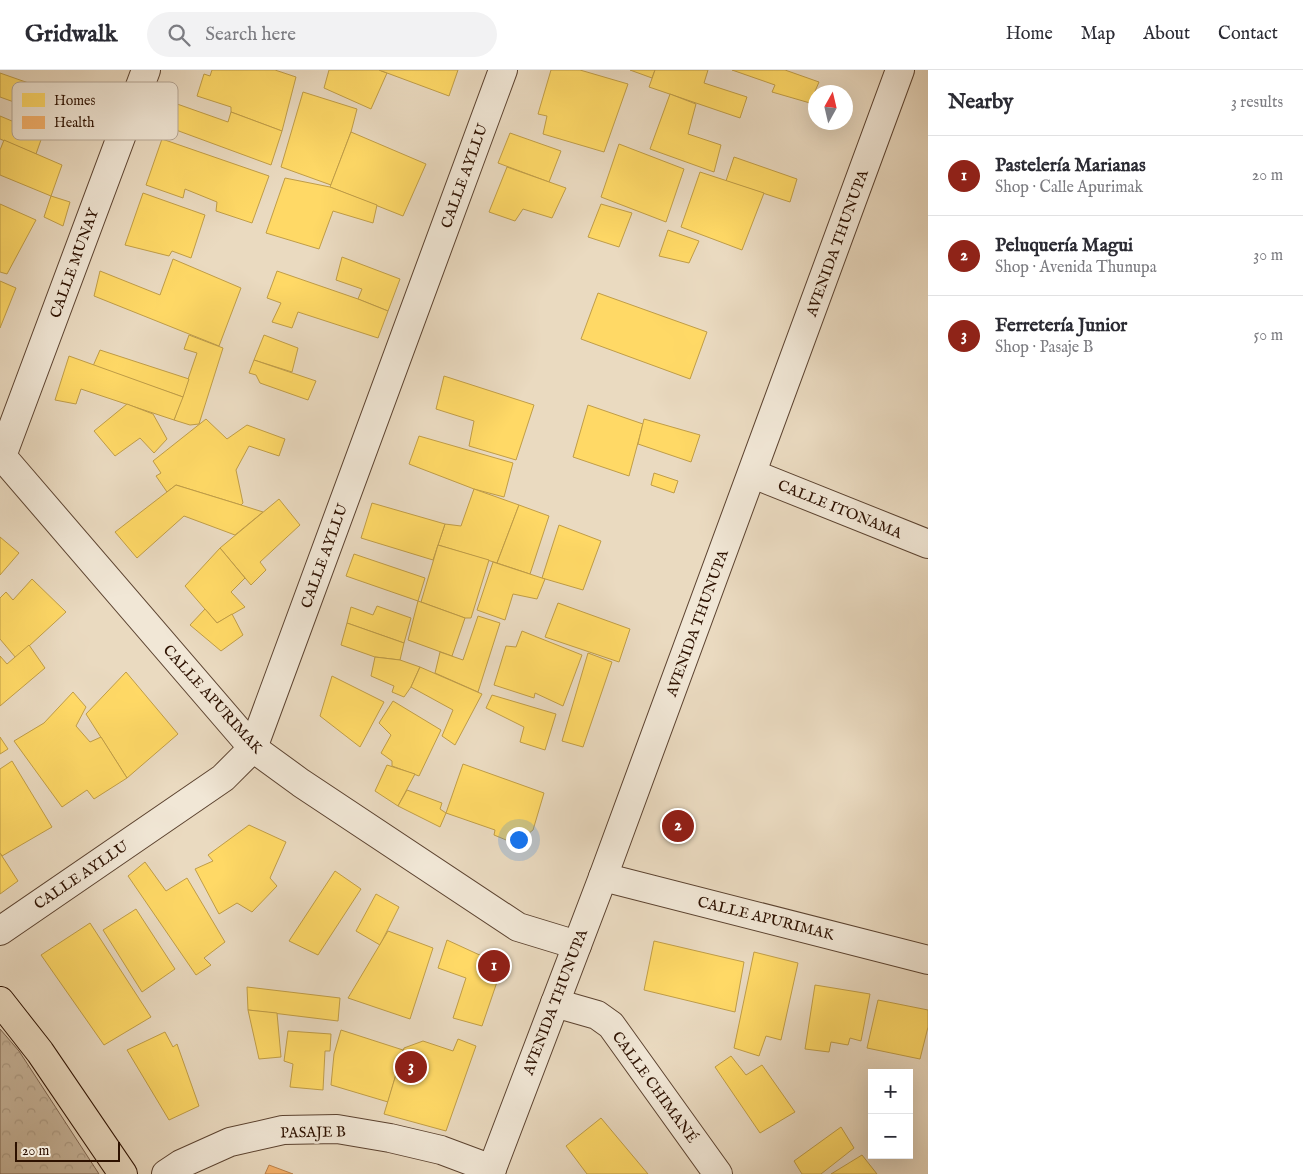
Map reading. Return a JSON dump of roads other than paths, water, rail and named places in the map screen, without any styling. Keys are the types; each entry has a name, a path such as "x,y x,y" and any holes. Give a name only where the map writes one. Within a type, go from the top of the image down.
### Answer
{"main road":[{"path":"0,1001 40,1052 123,1174"}],"street":[{"name":"CALLE MUNAY","path":"141,82 146,70"},
{"name":"CALLE AYLLU","path":"0,931 223,778 253,748 503,70"},
{"name":"AVENIDA THUNUPA","path":"491,1172 753,474 900,70"},
{"name":"CALLE MUNAY","path":"1,455 120,140"},
{"name":"CALLE APURIMAK","path":"1,455 253,748 301,783 518,927 577,944"},
{"name":"CALLE ITONAMA","path":"753,474 928,544"},
{"name":"CALLE APURIMAK","path":"603,877 928,960"},
{"name":"CALLE CHIMANÉ","path":"555,1003 597,1015 611,1025 718,1174"},
{"name":"PASAJE B","path":"166,1174 181,1164 230,1142 283,1130 337,1129 390,1138 441,1150 491,1172"}],"place":[{"name":"Peluquería Magui","path":"678,826"},
{"name":"Pastelería Marianas","path":"494,966"},
{"name":"Ferretería Junior","path":"411,1067"}]}
